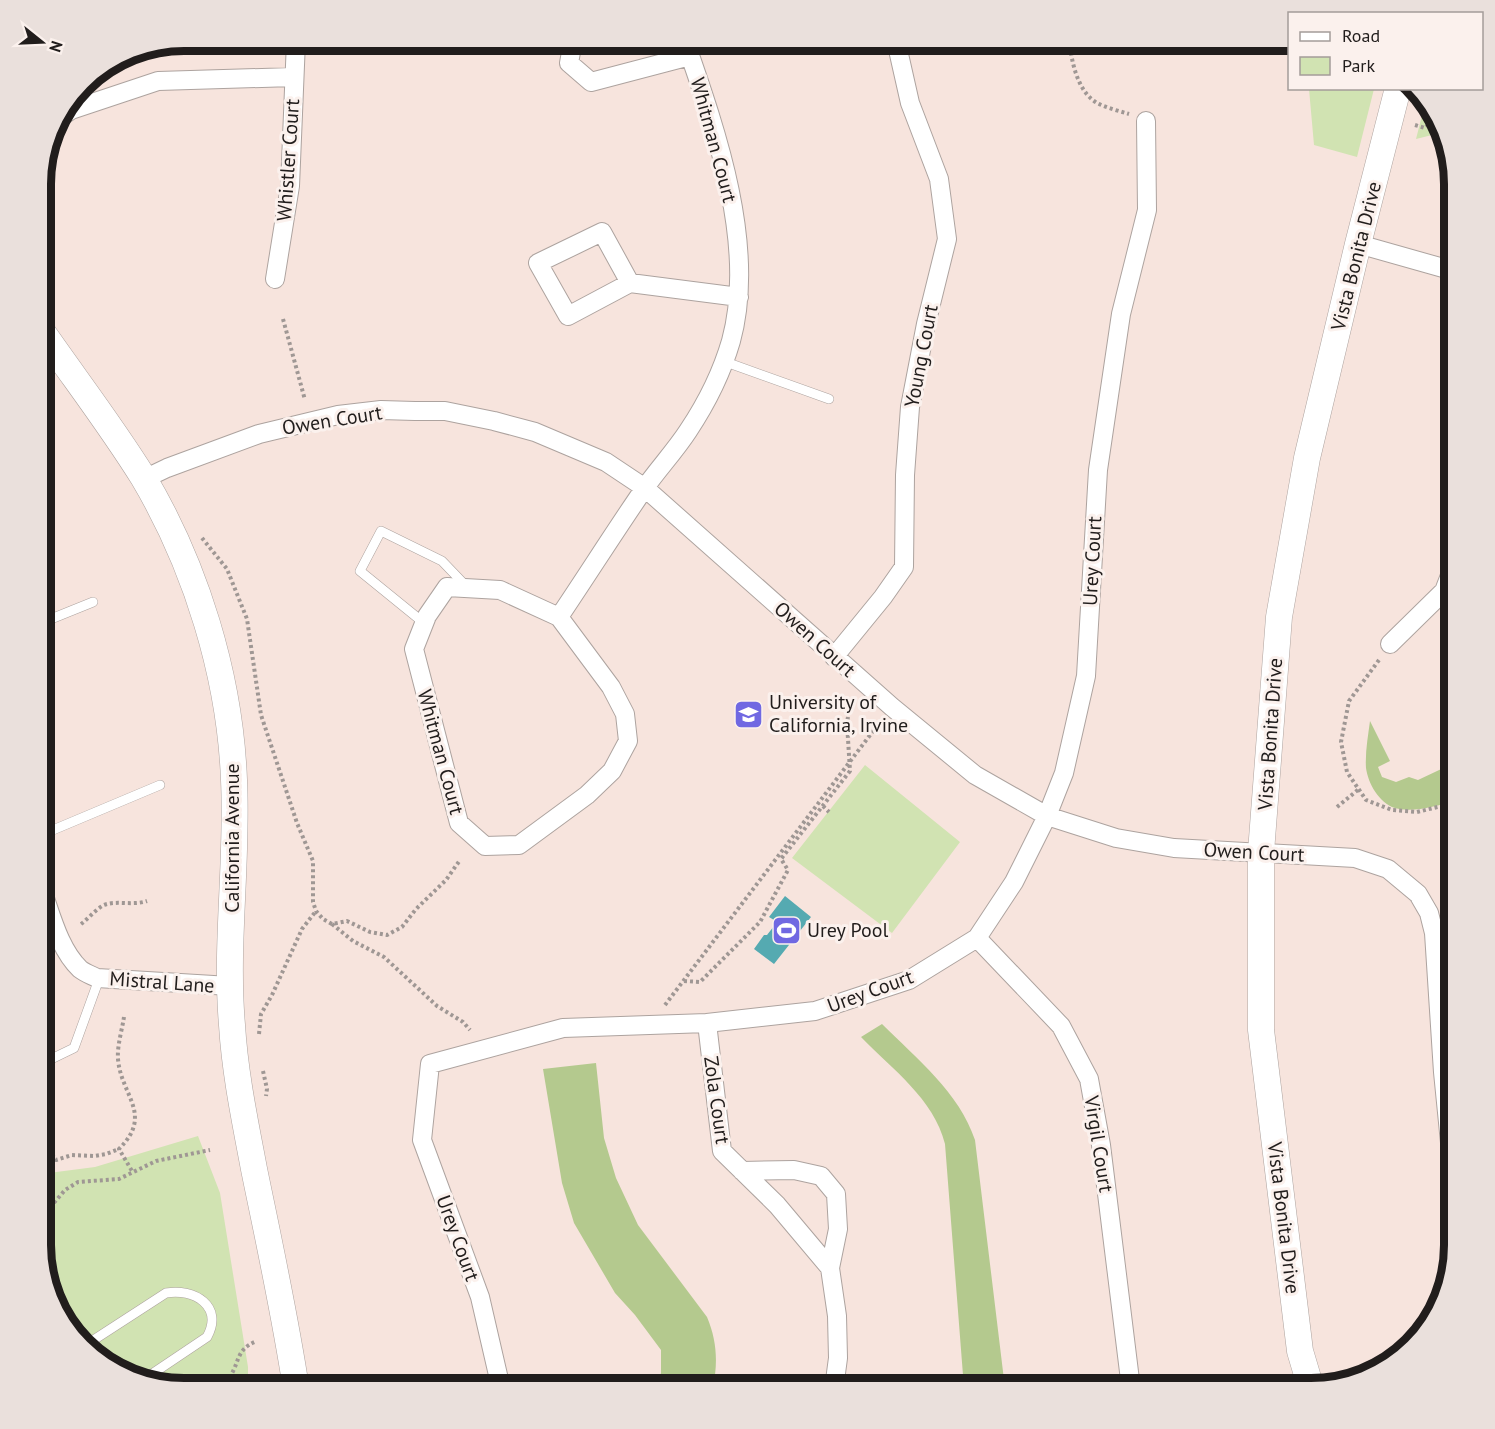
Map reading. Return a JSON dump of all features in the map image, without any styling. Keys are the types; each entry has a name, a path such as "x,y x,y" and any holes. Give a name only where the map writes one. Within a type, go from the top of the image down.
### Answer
{"street":[{"name":"Whistler Court","path":"275,279 290,186 293,77 297,51"},
{"name":"Whitman Court","path":"571,51 569,63 591,82 679,51"},
{"name":"Whitman Court","path":"559,617 645,488 688,430 714,385 731,341 739,297 734,219 725,166 688,51"},
{"name":"Young Court","path":"834,657 883,597 904,567 905,475 910,407 926,324 947,239 939,179 910,103 898,51"},
{"name":"Whistler Court","path":"74,109 158,81 293,77"},
{"name":"Vista Bonita Drive","path":"1308,1378 1300,1351 1261,1030 1261,852 1279,617 1306,458 1397,90"},
{"name":"Urey Court","path":"498,1378 480,1297 422,1140 430,1064 563,1028 707,1023 815,1011 909,980 977,938 1014,882 1047,816 1064,773 1086,676 1098,470 1121,314 1147,210 1146,121"},
{"path":"630,283 602,232 538,263 568,316 630,283 739,297"},
{"path":"1358,244 1444,267"},
{"name":"California Avenue","path":"51,344 144,479 183,557 209,628 228,717 234,778 235,835 230,986 232,1026 242,1104 294,1378"},
{"name":"Owen Court","path":"144,479 167,468 259,434 338,415 381,410 445,411 535,432 570,445 606,462 645,488 712,545 892,708 975,775 1047,816 1116,838 1144,844 1174,848 1355,858 1388,869 1418,894 1430,914 1434,933 1444,1081"},
{"name":"Whitman Court","path":"447,587 500,590 559,617 611,687 625,714 628,741 612,771 587,795 519,844 485,846 459,823 414,649 427,616 447,587"},
{"path":"1390,644 1444,591"},
{"name":"Mistral Lane","path":"51,913 70,956 81,970 99,979 230,986"},
{"name":"Virgil Court","path":"977,938 1061,1026 1089,1079 1101,1145 1130,1378"},
{"name":"Zola Court","path":"707,1023 722,1151 777,1205 830,1268"},
{"path":"742,1171 794,1170 821,1176 836,1194 838,1229 830,1268 837,1316 838,1358 835,1378"}],"lane":[{"path":"723,361 829,399"},
{"path":"424,623 360,571 381,531 442,561 468,588"},
{"path":"51,619 93,602"},
{"path":"51,831 160,784"},
{"path":"51,1059 74,1048 99,979"},
{"path":"92,1341 166,1293 178,1291 197,1296 206,1302 211,1316 212,1328 207,1337 152,1374"}],"path":[{"path":"1070,51 1071,60 1083,89 1097,103 1146,121"},
{"path":"1415,125 1425,128 1429,123"},
{"path":"283,319 304,400"},
{"path":"200,535 227,569 247,619 261,715 297,822 313,861 313,902 316,911 323,919 353,941 384,957 437,1006 463,1022 470,1030"},
{"path":"1390,644 1349,701 1341,742 1347,772 1366,800 1392,810 1417,812 1444,806"},
{"path":"684,981 700,982 762,920 788,870 781,859 850,771 847,723 852,698"},
{"path":"651,1025 892,708"},
{"path":"1337,807 1359,789"},
{"path":"822,806 829,812"},
{"path":"332,924 347,921 370,932 387,935 402,927 416,909 446,880 460,860"},
{"path":"81,924 102,906 147,901"},
{"path":"259,1039 258,1024 261,1014 302,929 316,911"},
{"path":"762,920 769,917"},
{"path":"52,1154 56,1160 72,1155 106,1154 119,1149 128,1140 136,1120 135,1107 120,1075 117,1056 124,1017"},
{"path":"263,1070 267,1089 264,1106"},
{"path":"119,1149 132,1171"},
{"path":"51,1204 65,1190 78,1182 111,1181 156,1161 210,1150"},
{"path":"228,1378 241,1351 257,1341"}],"shaded area":[{"name":"University of California, Irvine","path":"184,51 1288,51 1288,90 1405,90 1411,96 1422,110 1434,133 1444,175 1444,1245 1443,1263 1434,1296 1422,1319 1399,1345 1385,1356 1362,1368 1329,1377 1311,1378 184,1378 166,1377 133,1368 110,1356 84,1333 73,1319 61,1296 51,1254 51,175 58,141 69,117 84,96 117,69 141,58"}],"green space":[{"path":"1309,90 1374,90 1357,157 1314,145"},
{"path":"1423,112 1434,134 1416,139"},
{"path":"1370,721 1390,761 1378,767 1382,777 1396,782 1409,777 1418,780 1444,768 1444,804 1409,810 1395,808 1384,802 1369,780 1366,750"},
{"path":"865,765 960,842 892,933 792,858"},
{"path":"882,1024 936,1077 948,1091 968,1123 975,1140 1004,1378 963,1378 945,1144 940,1128 922,1099 861,1037"},
{"path":"596,1063 604,1138 616,1178 638,1225 707,1317 716,1352 715,1378 660,1378 661,1350 615,1293 574,1223 562,1183 543,1069"},
{"path":"198,1136 220,1193 248,1378 166,1377 133,1368 110,1356 96,1345 73,1319 58,1288 51,1254 51,1173 95,1167"}],"water":[{"name":"Urey Pool","path":"785,896 811,917 774,964 754,949 774,926 774,920 769,917"}],"place":[{"name":"University of California, Irvine","path":"748,714"},
{"name":"Urey Pool","path":"786,930"}]}
